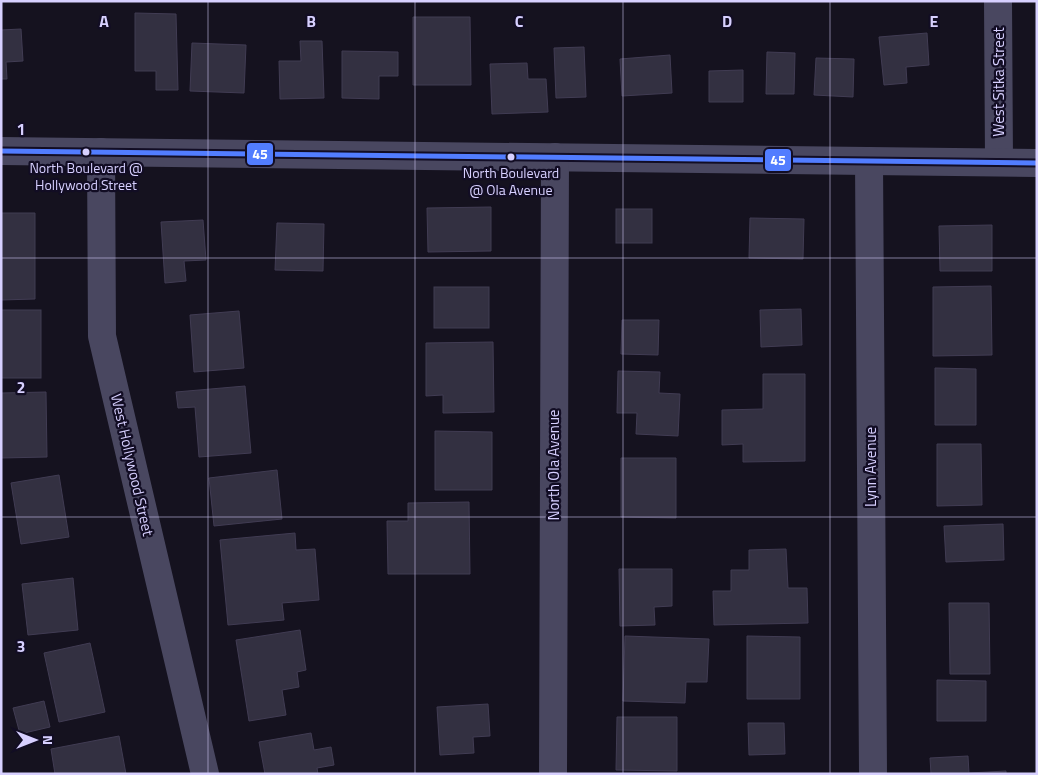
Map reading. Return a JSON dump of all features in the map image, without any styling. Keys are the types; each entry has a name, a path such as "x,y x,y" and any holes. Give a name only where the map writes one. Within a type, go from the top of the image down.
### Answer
{"street":[{"name":"West Sitka Street","path":"998,1 999,162"},
{"path":"1,151 1037,163"},
{"name":"West Hollywood Street","path":"101,152 102,336 206,774"},
{"name":"North Ola Avenue","path":"553,774 554,157"},
{"name":"Lynn Avenue","path":"869,161 872,774"}],"building":[{"path":"135,13 176,14 178,90 156,90 156,71 135,71"},
{"path":"413,17 470,17 471,85 413,85"},
{"path":"21,29 23,61 6,62 7,79 1,79 1,30"},
{"path":"927,33 929,65 906,67 907,83 884,85 879,37"},
{"path":"300,41 322,41 324,98 280,99 279,61 301,61"},
{"path":"192,43 246,45 244,93 190,91"},
{"path":"584,47 586,97 556,98 554,48"},
{"path":"342,51 398,52 398,76 379,76 379,99 342,98"},
{"path":"767,52 795,53 794,94 766,94"},
{"path":"670,55 672,93 622,96 620,59"},
{"path":"816,58 854,59 853,97 814,95"},
{"path":"527,63 528,79 546,79 548,112 492,114 490,64"},
{"path":"743,70 743,102 709,102 709,71"},
{"path":"491,207 491,251 428,252 427,208"},
{"path":"616,209 652,209 652,243 616,243"},
{"path":"1,213 35,213 35,299 1,300"},
{"path":"750,218 804,219 803,259 749,258"},
{"path":"203,220 206,260 184,261 186,281 165,283 161,222"},
{"path":"277,223 324,224 323,271 275,270"},
{"path":"992,225 992,271 940,271 939,226"},
{"path":"991,286 992,355 933,356 933,287"},
{"path":"434,287 489,287 489,328 434,328"},
{"path":"801,309 802,345 761,347 760,310"},
{"path":"1,310 41,310 41,378 1,378"},
{"path":"239,311 244,368 194,372 190,315"},
{"path":"622,320 659,320 658,355 621,354"},
{"path":"493,342 494,412 443,413 443,395 426,396 426,343"},
{"path":"935,368 976,369 976,425 935,425"},
{"path":"618,371 660,372 659,393 680,394 678,436 636,434 637,413 617,413"},
{"path":"763,374 805,374 805,461 743,462 743,444 722,445 722,410 763,409"},
{"path":"245,386 251,453 199,457 195,407 178,408 176,392"},
{"path":"46,392 47,457 1,458 1,393"},
{"path":"435,431 492,432 492,490 435,490"},
{"path":"937,444 981,444 982,505 937,506"},
{"path":"621,458 676,458 676,518 621,517"},
{"path":"277,470 282,519 214,526 209,478"},
{"path":"59,475 69,537 21,544 11,483"},
{"path":"469,502 470,574 388,574 387,521 408,521 408,503"},
{"path":"1003,524 1004,560 946,562 944,526"},
{"path":"295,533 296,550 315,549 319,600 282,603 284,620 228,625 220,540"},
{"path":"786,549 788,588 807,588 808,623 714,625 713,591 731,591 731,570 749,570 749,550"},
{"path":"619,569 672,569 672,606 654,607 655,625 620,626"},
{"path":"73,578 78,630 28,635 22,584"},
{"path":"949,603 989,603 990,674 950,674"},
{"path":"300,630 306,670 297,672 299,687 282,690 286,715 249,721 236,640"},
{"path":"625,636 709,639 707,682 686,682 685,703 623,701"},
{"path":"747,636 800,637 800,699 747,699"},
{"path":"90,643 105,712 59,722 44,653"},
{"path":"937,680 986,681 986,721 937,721"},
{"path":"44,701 50,727 20,734 13,708"},
{"path":"488,704 490,736 473,737 474,753 440,755 437,707"},
{"path":"617,717 677,717 677,771 616,770"},
{"path":"748,723 784,723 785,754 749,755"},
{"path":"311,733 314,750 331,747 334,765 317,768 318,774 265,774 259,742"},
{"path":"119,736 126,774 55,774 51,749"},
{"path":"968,756 969,773 1006,771 1006,774 931,774 930,758"}],"transit line":[{"name":"45","path":"1,151 1037,163"}],"place":[{"name":"North Boulevard @ Hollywood Street","path":"86,152"},
{"name":"North Boulevard @ Ola Avenue","path":"511,157"}]}
